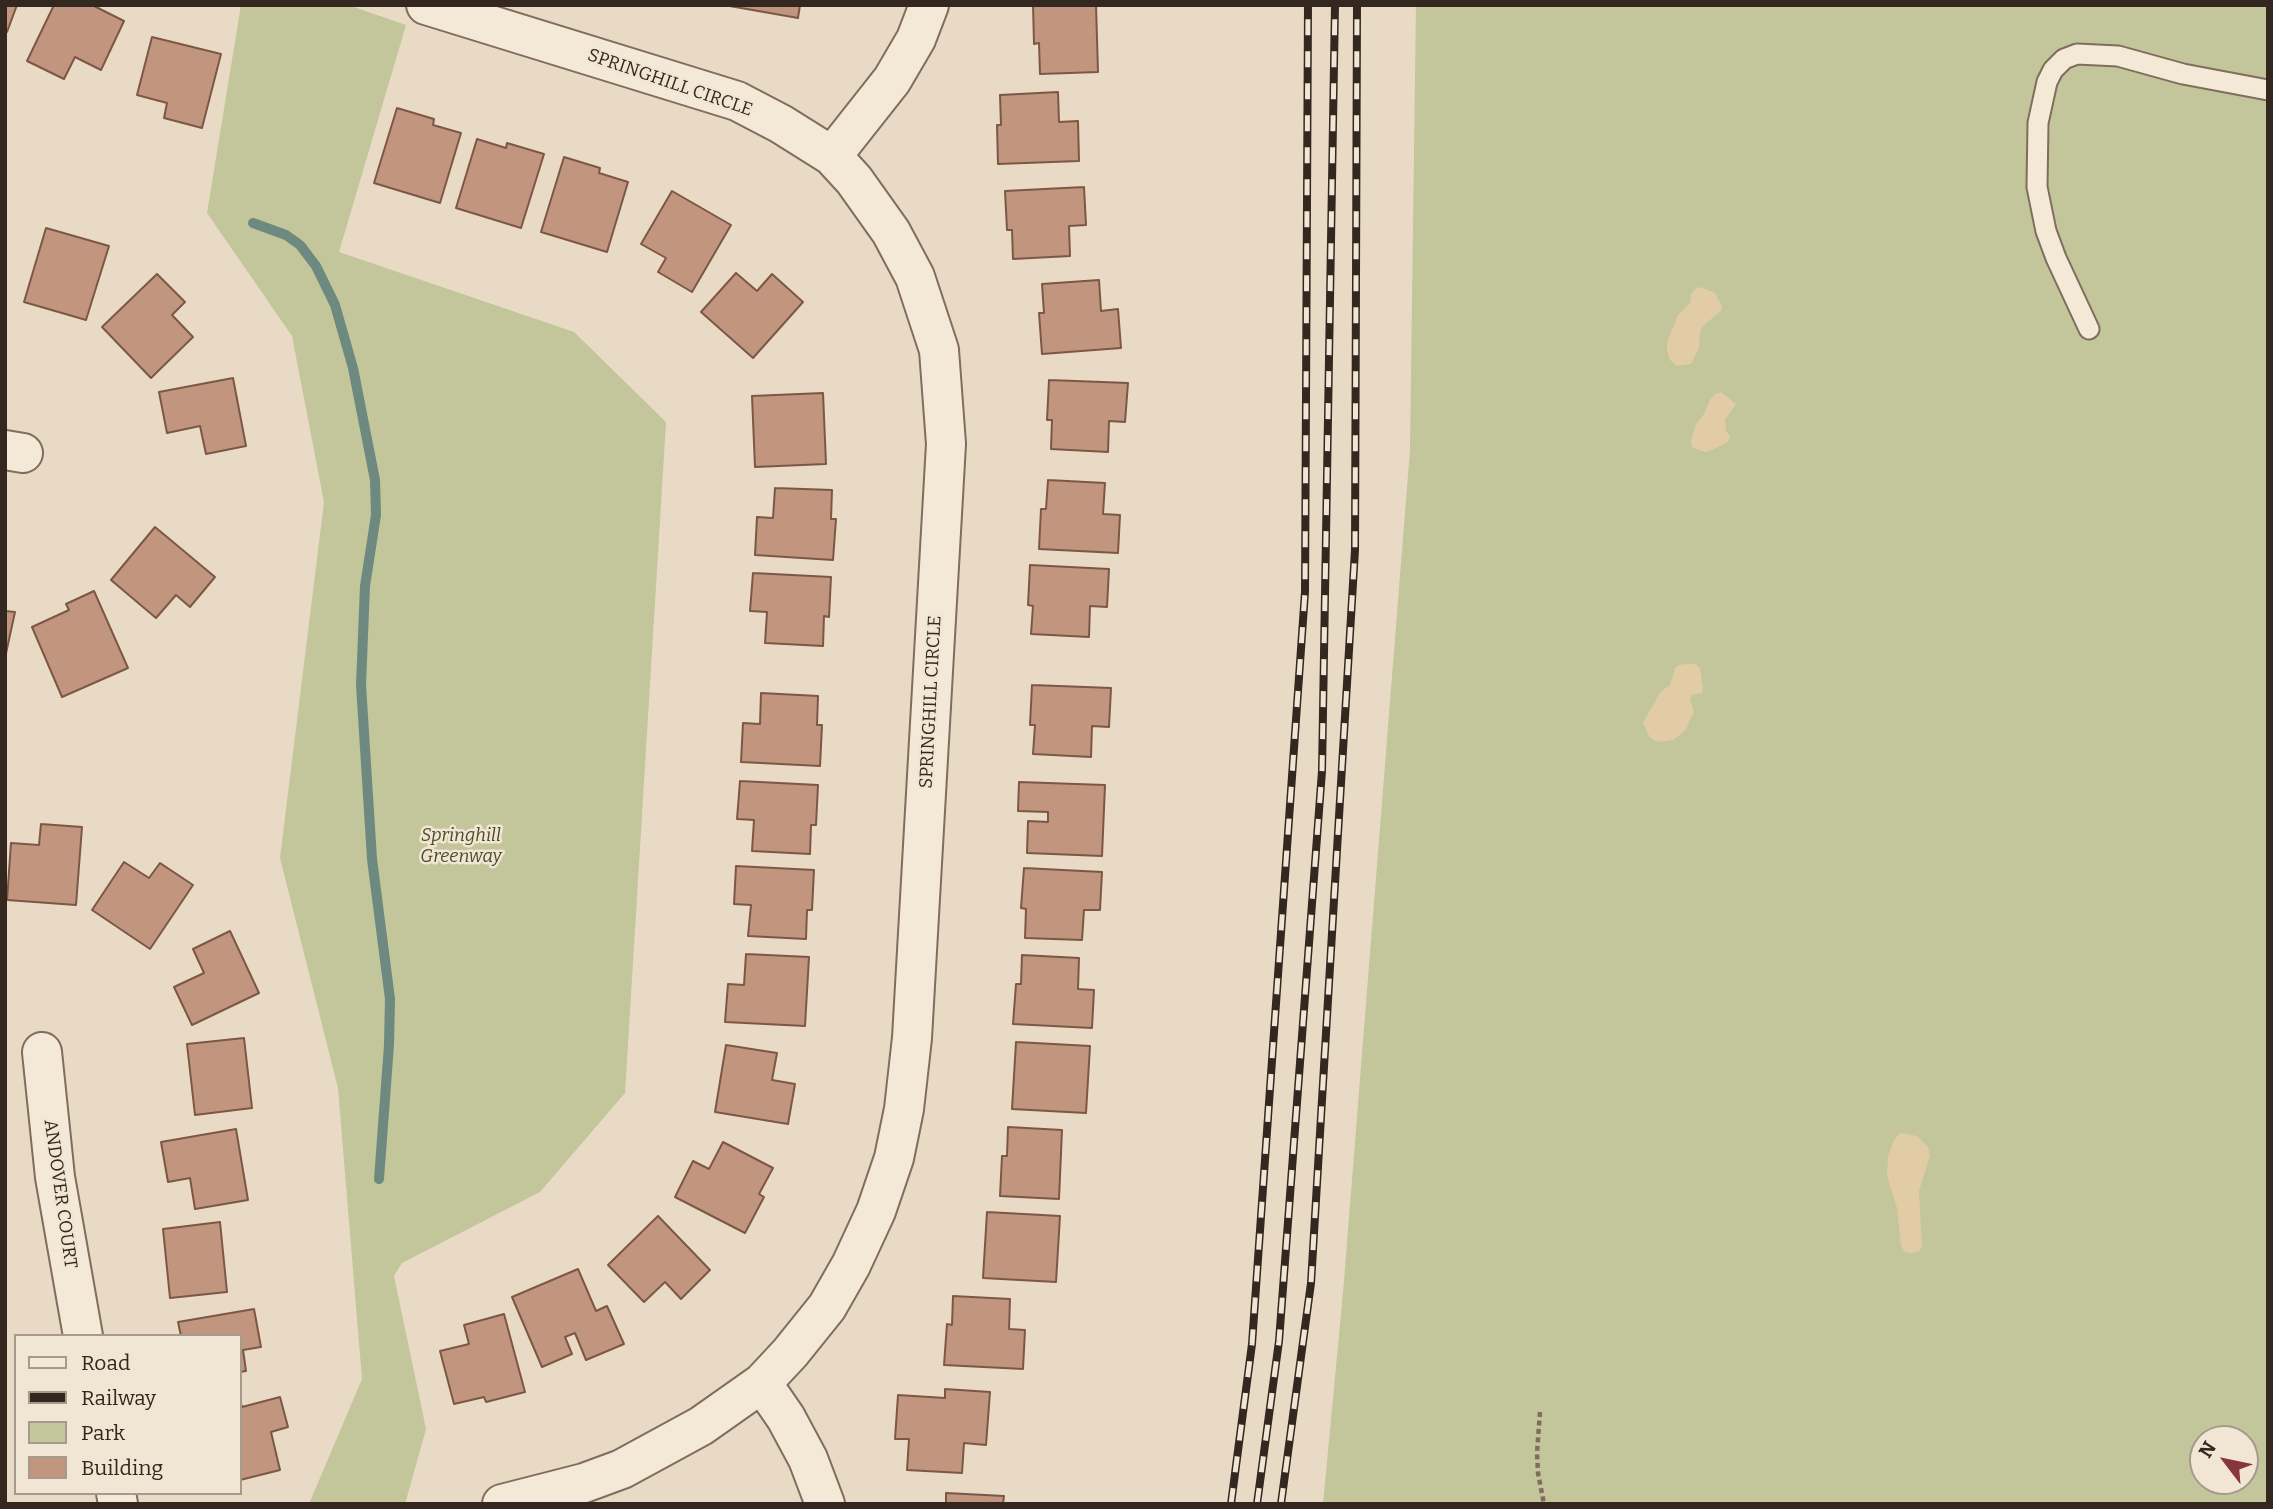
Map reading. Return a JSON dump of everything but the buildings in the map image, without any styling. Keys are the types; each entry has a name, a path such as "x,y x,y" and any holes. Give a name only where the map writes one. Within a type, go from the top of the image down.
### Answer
{"street":[{"name":"SPRINGHILL CIRCLE","path":"426,5 737,101 781,124 832,156 854,180 891,232 915,277 939,350 946,444 915,996 904,1109 894,1158 876,1212 827,1307 762,1383 701,1426 622,1469 584,1483 502,1504"},
{"path":"832,156 892,80 916,40 929,5"},
{"name":"ANDOVER COURT","path":"42,1052 55,1177 83,1334"},
{"path":"762,1383 803,1449 825,1504"}],"lane":[{"path":"2089,329 2046,231 2038,187 2038,123 2047,82 2053,70 2064,59 2077,54 2118,56 2183,74 2268,90"}],"path":[{"path":"1541,1412 1537,1453 1544,1504"}],"green space":[{"name":"Springhill Greenway","path":"241,5 348,5 406,25 339,252 574,332 666,422 625,1093 540,1192 402,1263 394,1276 426,1429 405,1504 309,1504 362,1379 338,1088 280,858 324,502 292,336 207,213"},
{"path":"1416,5 2268,5 2268,1504 1323,1504 1343,1293 1410,450"}],"sand":[{"path":"1701,287 1715,293 1722,306 1721,311 1700,331 1699,348 1691,364 1677,366 1670,360 1667,343 1678,315 1690,303 1695,289"},
{"path":"1721,392 1736,404 1725,420 1726,431 1730,436 1728,442 1705,452 1692,447 1696,424 1710,400"},
{"path":"1695,664 1700,668 1702,693 1692,695 1690,699 1694,712 1685,731 1673,740 1657,742 1650,738 1643,723 1661,691 1670,685 1675,668"},
{"path":"1901,1133 1917,1136 1928,1147 1930,1156 1919,1191 1922,1246 1919,1251 1912,1253 1905,1252 1901,1246 1897,1208 1887,1176 1888,1156 1895,1138"}],"waterway":[{"path":"253,223 286,235 300,245 316,266 335,305 353,368 375,480 376,515 365,586 361,685 372,859 390,999 379,1179"}],"railway":[{"path":"1231,1504 1252,1344 1305,592 1308,5"},
{"path":"1257,1504 1279,1341 1322,771 1335,5"},
{"path":"1281,1504 1311,1283 1355,550 1357,5"}]}
